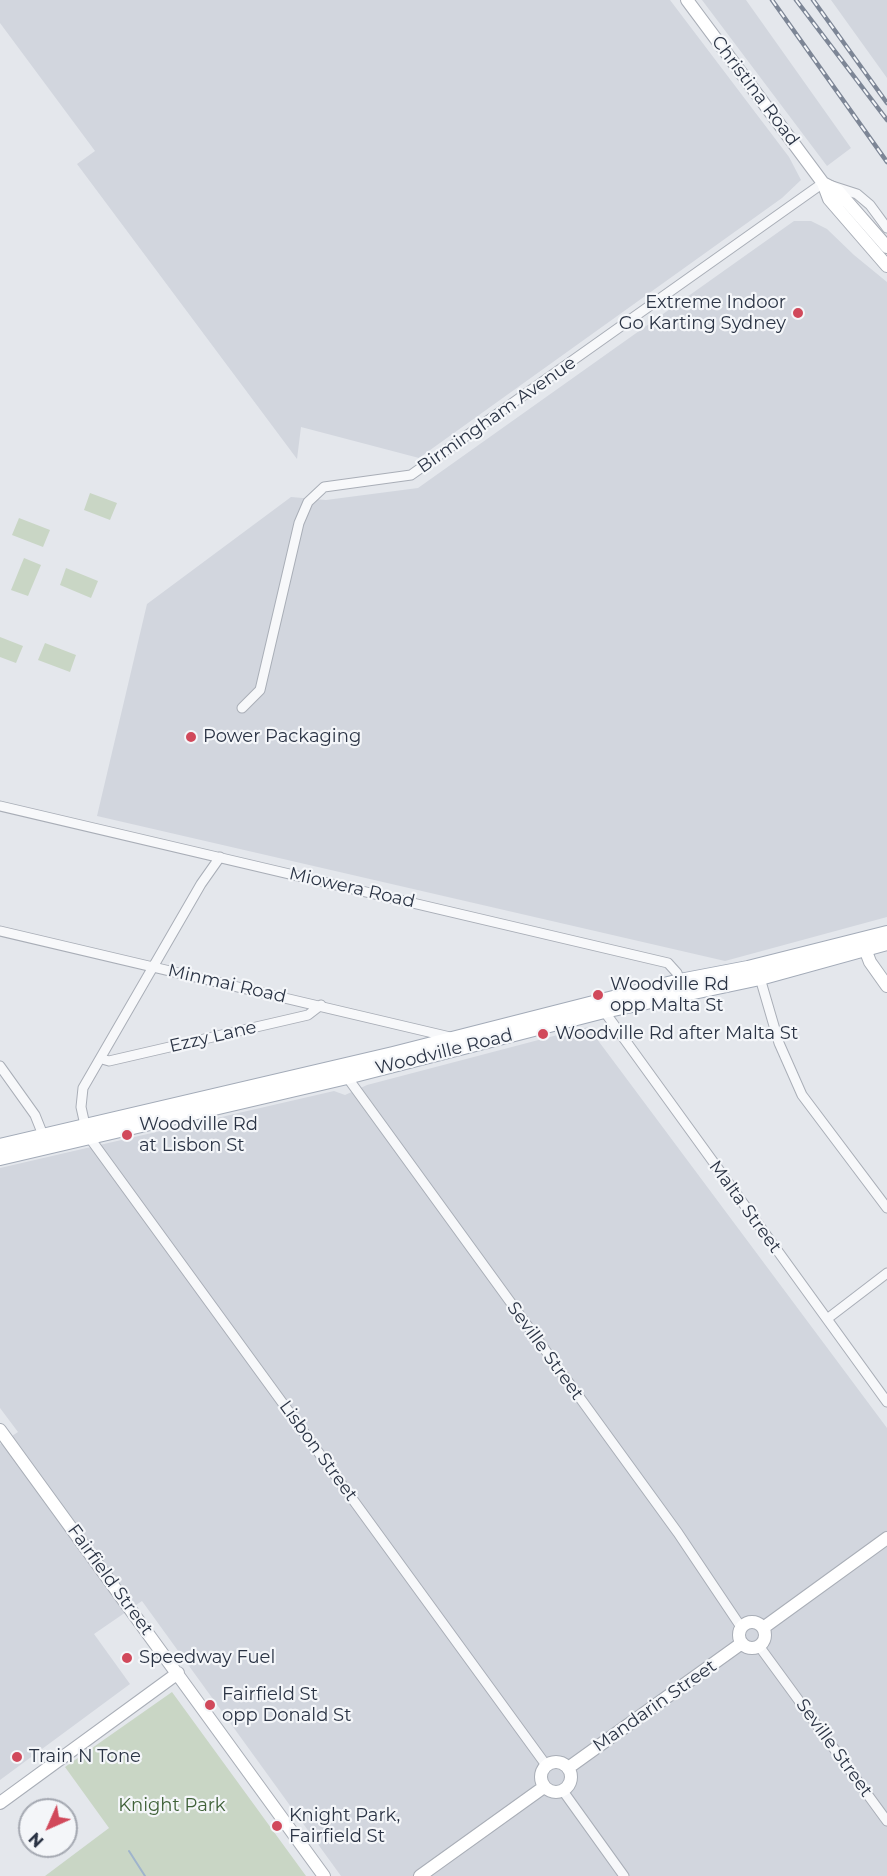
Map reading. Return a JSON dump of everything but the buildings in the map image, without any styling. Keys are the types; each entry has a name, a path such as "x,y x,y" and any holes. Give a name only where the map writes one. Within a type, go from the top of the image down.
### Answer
{"main road":[{"name":"Christina Road","path":"687,0 823,183 829,199 887,266"},
{"name":"Christina Road","path":"823,183 838,191 887,247"},
{"name":"Woodville Road","path":"87,1131 347,1077 604,1011 760,978 863,945 887,933"},
{"name":"Woodville Road","path":"0,1158 46,1141 680,981 863,945 887,944"},
{"path":"863,945 887,986"},
{"name":"Woodville Road","path":"0,1146 46,1141"},
{"name":"Fairfield Street","path":"0,1430 324,1876"},
{"path":"763,1628 887,1538"},
{"path":"752,1621 763,1628 765,1638 759,1646 751,1648 742,1644 738,1634 741,1627 752,1621"},
{"name":"Mandarin Street","path":"568,1768 742,1644"},
{"path":"0,1803 178,1673"},
{"path":"558,1762 568,1768 571,1780 563,1791 553,1792 544,1787 541,1778 546,1765 558,1762"},
{"path":"420,1876 544,1787"}],"street":[{"path":"823,183 857,194 870,204 887,228"},
{"name":"Birmingham Avenue","path":"242,708 260,690 299,524 308,502 324,487 411,475 823,183"},
{"name":"Miowera Road","path":"0,806 668,963 680,981"},
{"path":"87,1131 81,1107 83,1088 102,1059 201,884 220,857"},
{"name":"Minmai Road","path":"0,931 454,1038"},
{"path":"760,978 779,1044 802,1095 887,1208"},
{"path":"680,981 683,996"},
{"name":"Ezzy Lane","path":"102,1059 109,1061 308,1015 321,1005"},
{"name":"Malta Street","path":"604,1011 887,1402"},
{"path":"0,1066 35,1115 46,1141"},
{"name":"Seville Street","path":"347,1077 678,1533 741,1627"},
{"name":"Lisbon Street","path":"87,1131 546,1765"},
{"path":"827,1319 887,1274"},
{"name":"Seville Street","path":"759,1646 887,1821"},
{"path":"563,1791 624,1876"}],"shaded area":[{"path":"0,0 670,0 789,157 801,180 782,198 419,458 301,427 297,459 77,164 95,151 0,23"},
{"path":"702,0 746,0 851,148 827,166"},
{"path":"831,0 887,0 887,78"},
{"path":"794,221 811,221 827,229 887,282 887,917 725,961 97,816 147,604 291,497 326,500 418,488"},
{"path":"588,1027 887,1428 887,1876 341,1876 142,1601 94,1634 130,1684 0,1780 0,1444 18,1432 0,1408 0,1168 334,1091 345,1095 367,1085"}],"green space":[{"path":"90,493 117,503 110,520 84,510"},
{"path":"19,518 50,530 43,547 12,535"},
{"path":"24,558 41,565 28,596 11,590"},
{"path":"66,568 98,581 91,598 60,585"},
{"path":"0,637 23,646 16,663 0,657"},
{"path":"45,643 76,655 70,672 38,660"},
{"name":"Knight Park","path":"172,1692 306,1876 45,1876 69,1858 78,1858 78,1851 109,1828 65,1767"}],"waterway":[{"path":"129,1851 145,1876"}],"railway":[{"path":"772,0 887,162"},
{"path":"796,0 887,120"},
{"path":"813,0 887,103"}],"place":[{"name":"Extreme Indoor Go Karting Sydney","path":"798,313"},
{"name":"Power Packaging","path":"191,737"},
{"name":"Woodville Rd opp Malta St","path":"598,995"},
{"name":"Woodville Rd after Malta St","path":"543,1034"},
{"name":"Woodville Rd at Lisbon St","path":"127,1135"},
{"name":"Speedway Fuel","path":"127,1658"},
{"name":"Fairfield St opp Donald St","path":"210,1705"},
{"name":"Train N Tone","path":"17,1757"},
{"name":"Knight Park, Fairfield St","path":"277,1826"}]}
